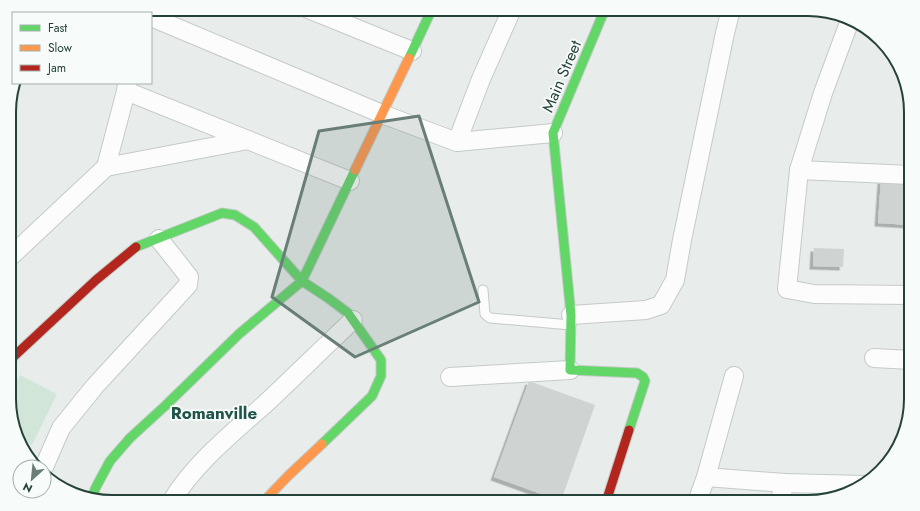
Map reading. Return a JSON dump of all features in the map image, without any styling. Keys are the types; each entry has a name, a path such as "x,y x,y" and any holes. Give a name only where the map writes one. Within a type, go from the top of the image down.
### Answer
{"street":[{"path":"325,16 412,51"},
{"path":"94,493 110,462 130,438 239,334 302,281 429,16"},
{"path":"457,142 481,79 509,16"},
{"name":"Main Street","path":"553,133 603,16"},
{"path":"571,320 646,310 661,305 675,280 682,240 729,16"},
{"path":"152,17 382,114 457,142 553,133 571,320 570,370"},
{"path":"848,25 823,93 799,170 787,289 814,294 904,295"},
{"path":"106,167 126,87 248,140 350,181"},
{"path":"16,251 106,167 248,140"},
{"path":"799,170 904,175"},
{"path":"16,354 96,280 136,248 222,213 235,215 254,227 302,281 348,313 381,360 381,376 372,396 270,495"},
{"path":"47,459 61,428 90,392 188,285 189,277 159,239"},
{"path":"175,495 213,451 353,320"},
{"path":"874,358 904,360"},
{"path":"450,377 570,370 637,373 643,377 645,381 608,495"},
{"path":"699,495 706,477 734,376"},
{"path":"706,477 785,484 851,485"},
{"path":"781,495 785,484"}],"lane":[{"path":"484,290 485,314 490,318 571,320"}],"highlighted area":[{"path":"419,116 479,302 355,357 272,297 319,131"}],"green space":[{"path":"20,375 57,394 32,445 26,442 21,430 17,412 16,383"}],"building":[{"path":"881,180 904,182 904,225 878,223"},
{"path":"814,248 844,249 843,267 813,266"},
{"path":"529,381 595,405 563,495 544,495 494,477"}],"traffic: fast":[{"path":"409,58 429,16"},
{"path":"602,16 553,133 571,315 570,370 637,373 643,377 645,381 629,430"},
{"path":"94,493 110,461 130,438 239,334 302,281 355,170"},
{"path":"136,247 222,213 235,215 254,227 302,281 348,313 381,360 381,376 372,396 322,444"}],"traffic: slow":[{"path":"355,170 409,58"},
{"path":"270,495 322,444"}],"traffic: jam":[{"path":"16,354 96,280 136,247"},
{"path":"608,495 629,430"}],"district":[{"name":"Romanville","path":"214,413"}]}
